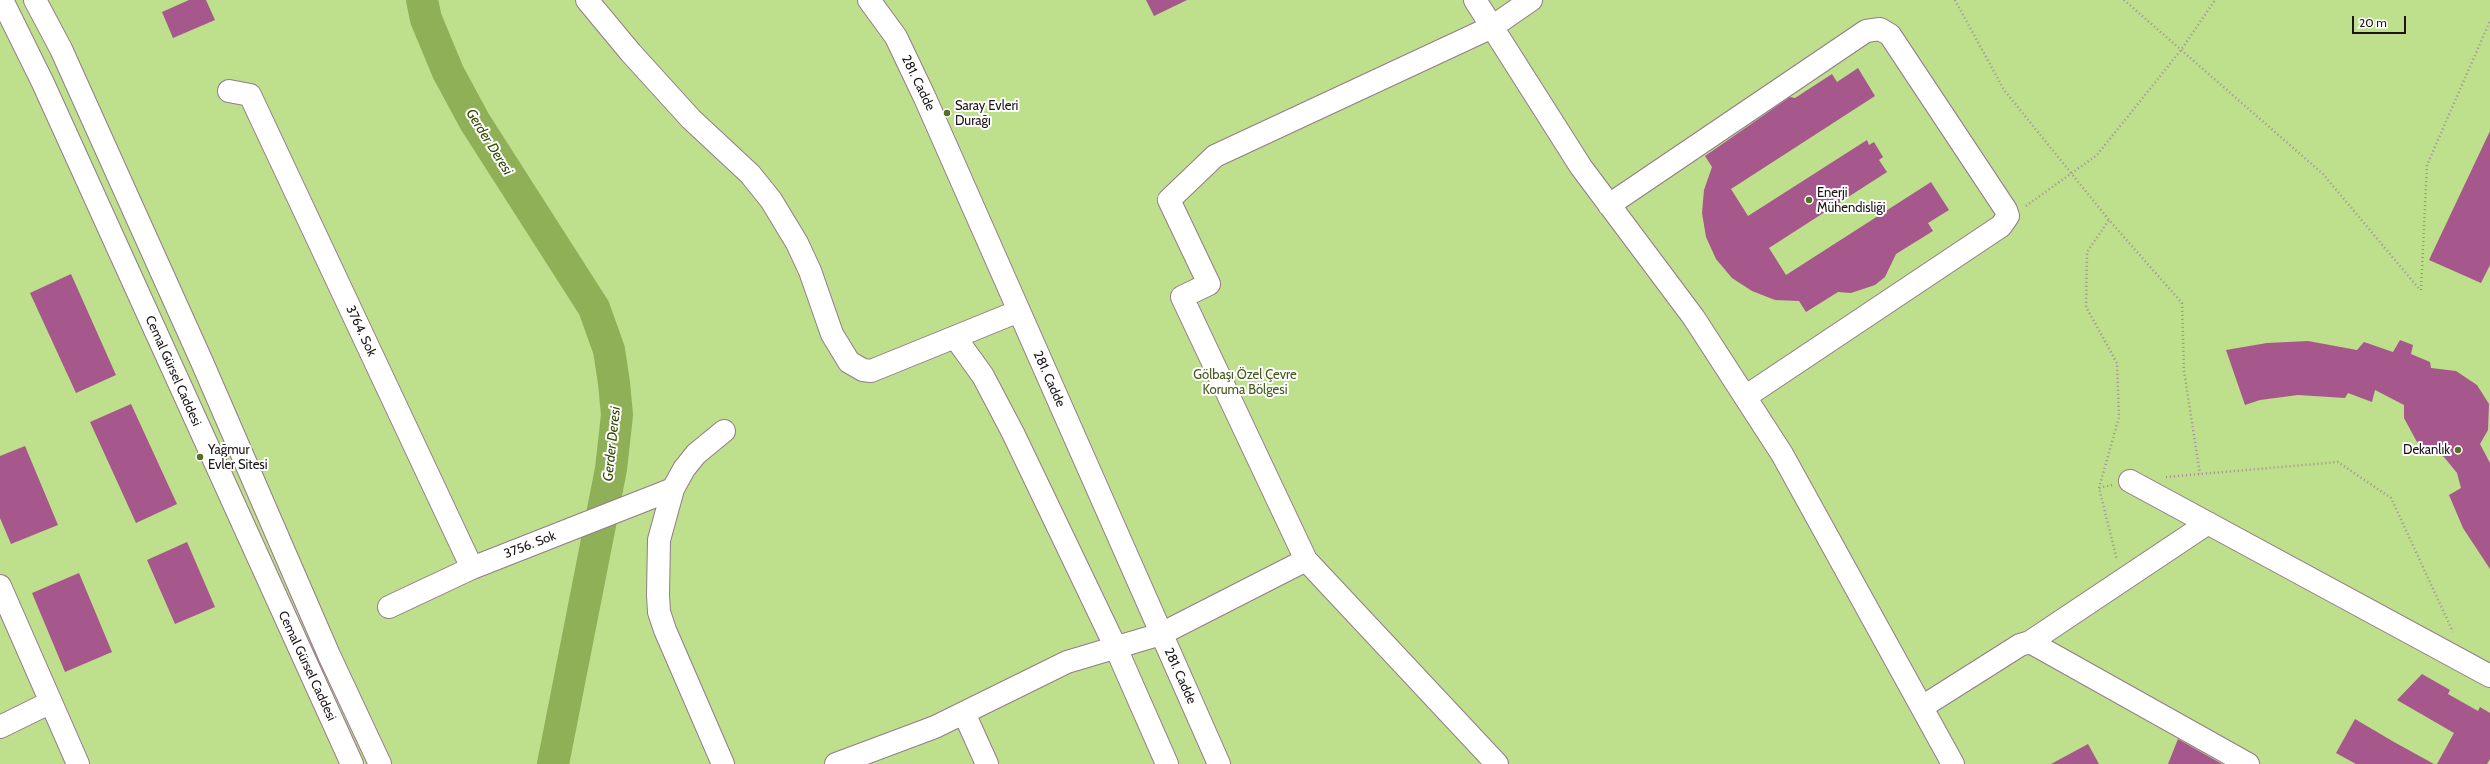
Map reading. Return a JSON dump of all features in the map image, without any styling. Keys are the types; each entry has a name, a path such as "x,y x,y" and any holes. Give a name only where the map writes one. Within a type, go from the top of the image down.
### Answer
{"street":[{"name":"Cemal Gürsel Caddesi","path":"2,0 43,83 352,764"},
{"name":"Cemal Gürsel Caddesi","path":"35,0 64,56 198,355 329,655 380,764"},
{"path":"587,0 626,48 691,119 750,174 771,200 796,243 810,271 832,334 849,362 863,370 871,371 1019,311"},
{"name":"281. Cadde","path":"870,0 896,37 926,98 1219,764"},
{"path":"1475,0 1581,166 1694,318 1782,454 1953,764"},
{"path":"1491,757 1306,560 1182,297 1209,284 1169,200 1215,156 1492,27 1531,0"},
{"path":"1609,205 1866,31 1880,29 1890,35 2006,210 2006,220 2002,226 1745,397"},
{"name":"3764. Sok","path":"240,93 472,568"},
{"path":"955,337 983,376 1013,433 1116,648 1166,764"},
{"path":"723,764 665,630 659,612 659,540 673,489 684,469 696,454 724,431"},
{"path":"2130,481 2490,676"},
{"name":"3756. Sok","path":"389,607 472,568 673,489"},
{"path":"1922,707 2020,645 2030,642 2208,523"},
{"path":"836,764 935,727 1067,662 1161,634 1306,560"},
{"path":"0,586 78,764"},
{"path":"2030,642 2248,764"},
{"path":"0,727 51,702"},
{"path":"964,713 987,764"}],"path":[{"path":"1955,0 2004,90 2109,220 2182,304 2184,371 2200,474"},
{"path":"2124,0 2323,174 2420,290 2428,165 2490,21"},
{"path":"2006,220 2097,155 2181,50 2214,0"},
{"path":"2109,220 2087,252 2086,307 2117,364 2119,417 2099,488 2122,580"},
{"path":"2161,478 2338,462 2391,498 2454,635"},
{"path":"2099,488 2130,481"}],"green space":[{"name":"Gölbaşı Özel Çevre Koruma Bölgesi","path":"0,0 2490,0 2490,764 0,764"}],"building":[{"path":"189,0 206,0 215,20 173,38 162,12"},
{"path":"1146,0 1187,0 1154,16"},
{"name":"Enerji Mühendisliği","path":"1858,68 1875,96 1731,189 1748,216 1867,140 1869,145 1874,142 1883,157 1879,160 1887,172 1769,248 1786,275 1931,182 1949,210 1928,223 1933,231 1896,254 1885,277 1875,285 1851,293 1838,292 1806,312 1799,301 1775,300 1752,291 1732,278 1716,259 1706,237 1702,213 1704,190 1712,167 1705,156 1790,97 1795,98 1832,74 1837,82"},
{"path":"2490,131 2490,265 2481,283 2429,260"},
{"path":"71,274 116,375 76,393 30,293"},
{"name":"Dekanlık","path":"2400,340 2413,345 2411,354 2430,362 2431,368 2456,371 2477,385 2489,404 2488,430 2480,444 2490,463 2490,569 2463,528 2449,495 2461,488 2457,473 2444,457 2417,442 2404,418 2404,405 2375,390 2372,402 2348,393 2345,398 2298,395 2260,400 2245,405 2226,350 2267,343 2308,341 2357,350 2364,342 2393,352"},
{"path":"131,404 177,504 136,523 90,422"},
{"path":"25,446 58,525 11,544 0,518 0,456"},
{"path":"187,542 215,607 175,624 147,560"},
{"path":"79,573 112,652 65,672 32,593"},
{"path":"2422,674 2450,690 2448,694 2478,711 2480,707 2490,713 2490,759 2487,764 2437,764 2454,733 2397,700"},
{"path":"2355,719 2434,764 2356,764 2336,753"},
{"path":"2178,739 2222,764 2168,764"},
{"path":"2088,744 2099,764 2051,764"}],"waterway":[{"name":"Gerder Deresi","path":"422,0 426,19 448,72 475,122 594,308 609,350 617,415 611,469 553,764"}],"place":[{"name":"Saray Evleri Durağı","path":"947,113"},
{"name":"Enerji Mühendisliği","path":"1809,200"},
{"name":"Dekanlık","path":"2458,450"},
{"name":"Yağmur Evler Sitesi","path":"200,457"}]}
